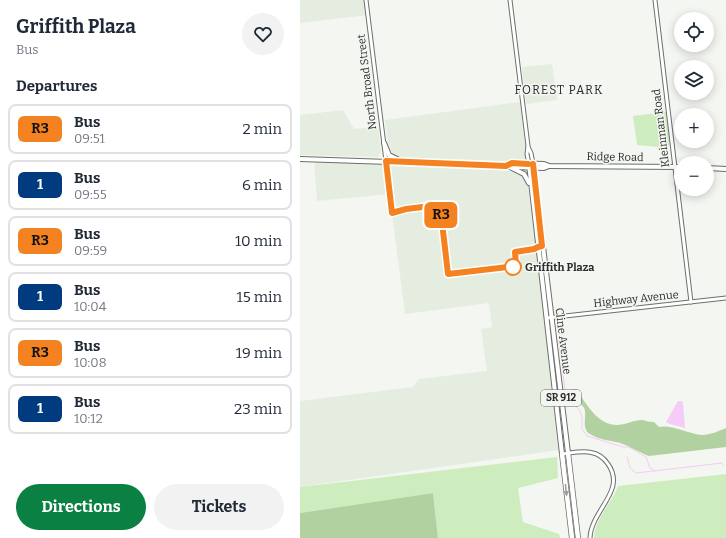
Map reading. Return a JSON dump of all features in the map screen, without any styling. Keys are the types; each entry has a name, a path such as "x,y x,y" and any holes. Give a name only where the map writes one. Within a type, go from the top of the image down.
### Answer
{"highway":[{"name":"Cline Avenue","path":"568,453 578,538"},
{"name":"Cline Avenue","path":"562,454 572,538"}],"main road":[{"path":"384,143 389,155 403,162"},
{"name":"Ridge Road","path":"300,159 531,166 544,168 549,166 674,167"},
{"path":"510,166 524,174 530,187"},
{"name":"Cline Avenue","path":"531,166 530,187 568,453"},
{"name":"Cline Avenue","path":"531,166 549,318 562,454"},
{"path":"714,168 726,168"}],"street":[{"name":"North Broad Street","path":"366,0 386,161"},
{"name":"Cline Avenue","path":"510,0 528,146 527,154 531,166"},
{"name":"Kleinman Road","path":"654,0 674,159"},
{"name":"Kleinman Road","path":"678,196 691,302"},
{"name":"Highway Avenue","path":"549,318 726,298"},
{"path":"562,454 586,451 596,453 606,461 613,474 614,482 612,491 594,520 590,538"}],"shaded area":[{"path":"300,0 366,0 368,15 300,23"},
{"path":"552,64 557,100 526,104 522,67"},
{"path":"520,102 527,162 397,157 393,154 388,143 385,120"},
{"path":"343,110 354,129 378,127 381,152 378,157 300,155 300,115"},
{"path":"314,160 385,162 389,194 317,201"},
{"path":"386,166 514,171 523,175 527,179 542,296 558,450 300,487 300,401 413,387 419,379 487,371 481,329 492,327 489,303 405,314"},
{"path":"678,401 682,401 683,404 685,428 666,422"}],"green space":[{"path":"666,112 670,145 657,147 637,145 633,116"},
{"path":"576,389 588,407 598,417 610,424 620,425 642,420 654,422 659,427 664,426 702,435 711,434 726,428 726,447 649,456 620,443 597,438 586,430 585,409 582,405 567,402 565,391"},
{"path":"557,457 558,478 518,488 523,522 559,534 560,538 438,538 433,493 300,513 300,487"},
{"path":"726,474 726,538 594,538 597,524 618,486"},
{"path":"433,493 438,538 300,538 300,513"}],"waterway":[{"path":"558,338 567,403 575,405 580,411 582,418 582,429 587,436 623,447 629,447 646,457 650,468 655,471"},
{"path":"627,457 630,468 636,473 722,463 723,465"}],"bus line":[{"name":"R3","path":"528,164 512,163 506,166 386,161 392,213 406,209 440,205 448,274 516,266 514,255 515,252 542,246 533,164"}],"place":[{"name":"Griffith Plaza","path":"513,267"}],"district":[{"name":"FOREST PARK","path":"559,90"}]}
